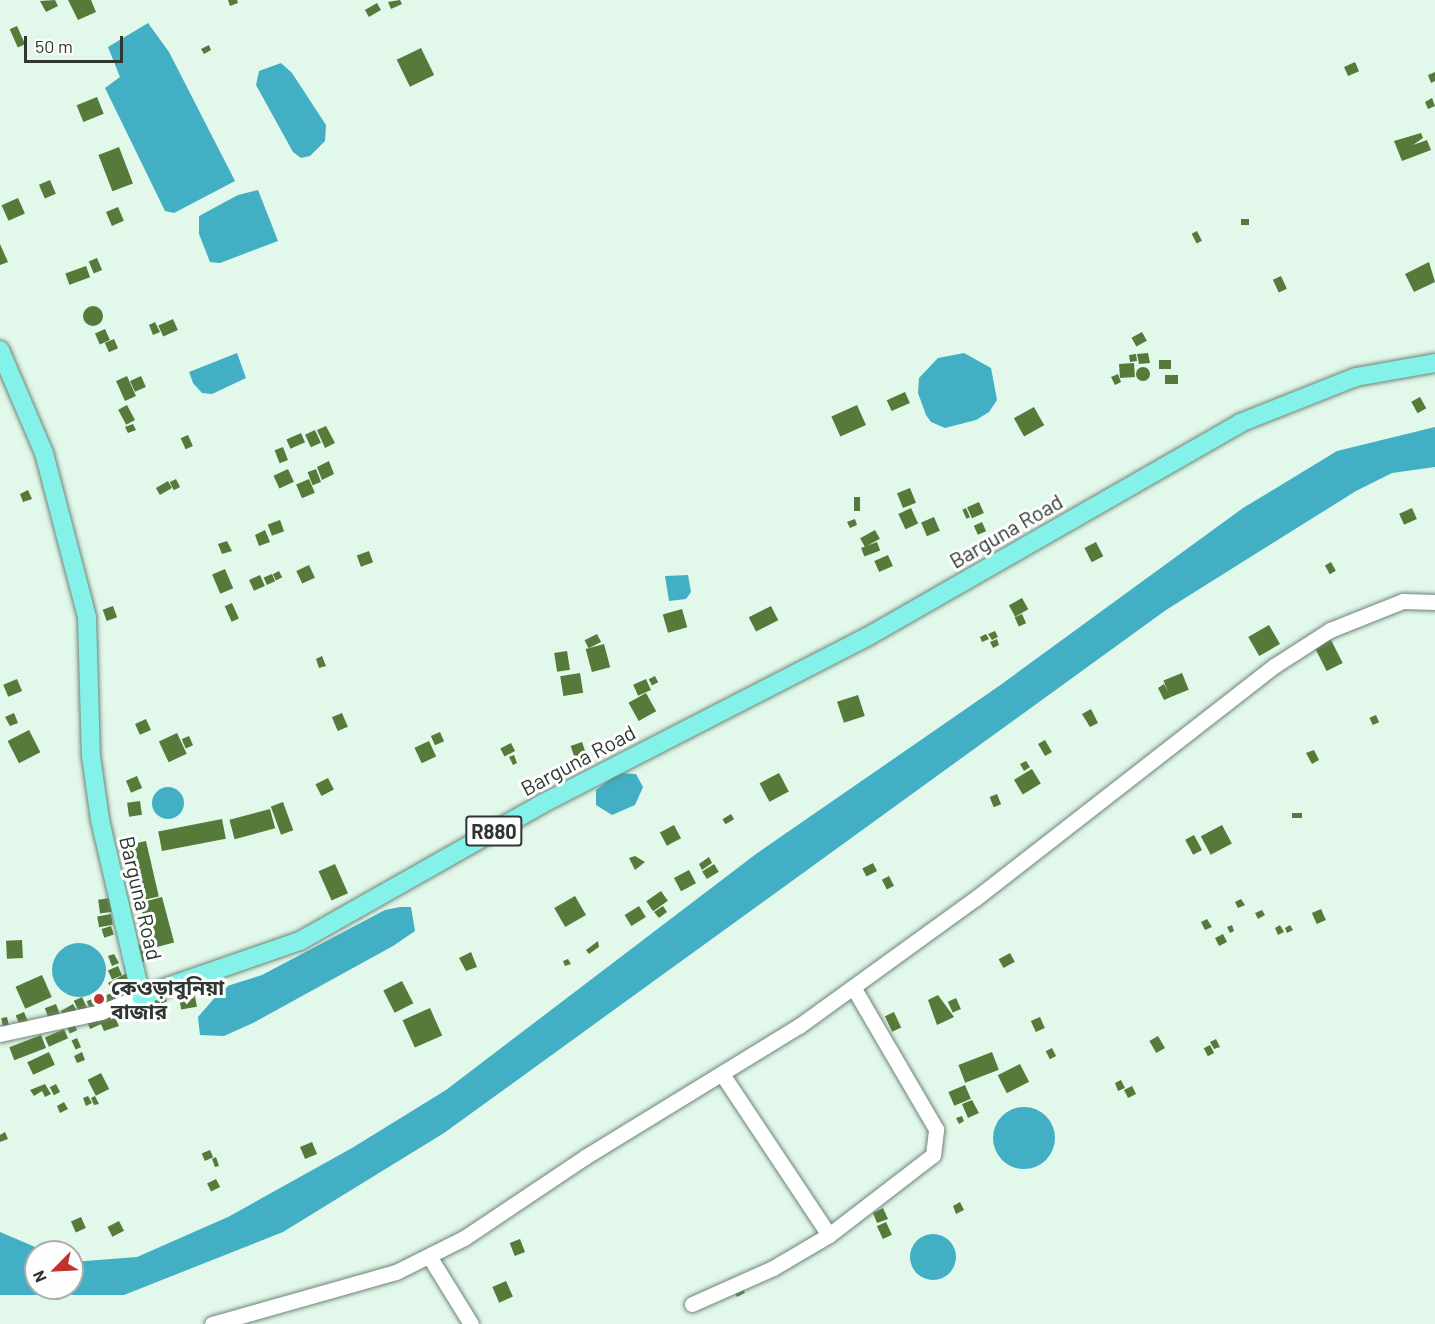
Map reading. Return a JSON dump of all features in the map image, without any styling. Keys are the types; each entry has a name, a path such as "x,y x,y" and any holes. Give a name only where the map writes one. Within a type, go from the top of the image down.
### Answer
{"main road":[{"name":"Barguna Road","path":"0,350 44,453 87,617 91,756 99,809 141,996 300,941 542,804 867,637 1240,423 1356,377 1435,363"}],"street":[{"path":"213,1324 396,1272 465,1238 854,987 976,898 1274,666 1330,630 1402,602 1435,602"},
{"path":"692,1304 773,1268 829,1235 933,1155 936,1129 854,987"},
{"path":"2,1034 102,1012 141,996"},
{"path":"722,1074 829,1235"},
{"path":"429,1256 471,1324"}],"water":[{"path":"148,23 169,52 235,181 174,213 165,211 105,88 120,77 108,47"},
{"path":"281,63 292,73 326,125 325,141 310,156 301,158 293,152 256,85 259,71"},
{"path":"258,190 278,241 220,263 210,262 199,234 199,216 238,195"},
{"path":"237,353 246,378 212,394 202,393 193,383 189,372"},
{"path":"964,353 991,368 997,400 989,412 976,420 945,428 931,422 926,415 918,393 919,378 938,358"},
{"path":"1435,427 1435,467 1392,473 1356,491 1166,610 444,1133 283,1232 124,1295 84,1295 84,1261 137,1257 228,1217 352,1148 446,1090 756,854 999,686 1243,508 1337,451"},
{"path":"688,575 691,592 686,599 669,601 665,576"},
{"path":"618,773 636,774 643,787 635,805 612,815 596,805 596,790"},
{"path":"168,787 179,792 184,803 179,814 168,819 157,814 152,803 157,792"},
{"path":"411,907 415,931 393,946 253,1023 224,1036 200,1035 198,1017 224,987 262,975 385,910"},
{"path":"79,943 89,945 98,951 104,960 106,970 104,980 98,989 89,995 79,997 69,995 60,989 54,980 52,970 54,960 60,951 69,945"},
{"path":"1024,1107 1036,1109 1046,1116 1053,1126 1055,1138 1053,1150 1046,1160 1036,1167 1024,1169 1012,1167 1002,1160 995,1150 993,1138 995,1126 1002,1116 1012,1109"},
{"path":"0,1232 24,1242 24,1295 0,1295"},
{"path":"933,1234 949,1241 956,1257 949,1273 933,1280 917,1273 910,1257 917,1241"}],"building":[{"path":"55,0 58,6 46,12 40,1"},
{"path":"68,0 91,0 96,12 78,20"},
{"path":"228,0 237,0 238,3 230,6"},
{"path":"400,0 402,4 391,9 388,2"},
{"path":"377,3 381,10 369,17 365,10"},
{"path":"17,26 25,44 18,48 10,29"},
{"path":"209,45 211,50 204,54 201,49"},
{"path":"421,48 434,75 410,87 397,60"},
{"path":"1355,62 1359,71 1348,76 1344,67"},
{"path":"1435,72 1435,81 1431,83 1428,75"},
{"path":"97,97 104,114 83,122 77,105"},
{"path":"1432,98 1435,106 1428,109 1425,102"},
{"path":"1421,133 1423,138 1413,145 1427,140 1431,150 1402,161 1394,141"},
{"path":"119,147 133,183 112,191 98,155"},
{"path":"50,180 56,194 45,198 39,185"},
{"path":"18,198 25,214 8,221 2,205"},
{"path":"118,207 124,221 112,226 106,212"},
{"path":"1241,219 1249,219 1249,225 1241,225"},
{"path":"1197,231 1202,241 1197,244 1192,234"},
{"path":"0,244 8,262 0,265"},
{"path":"97,258 102,270 94,273 89,262"},
{"path":"1429,262 1435,282 1414,292 1405,274"},
{"path":"86,266 90,277 69,285 65,274"},
{"path":"1281,276 1287,289 1279,292 1273,280"},
{"path":"93,306 100,309 103,316 100,323 93,326 86,323 83,316 86,309"},
{"path":"173,319 178,330 163,336 158,326"},
{"path":"155,322 160,332 153,335 149,325"},
{"path":"105,329 110,340 100,344 95,333"},
{"path":"1142,332 1147,341 1136,347 1132,338"},
{"path":"114,339 118,348 109,352 105,343"},
{"path":"1148,353 1150,363 1139,364 1137,354"},
{"path":"1136,354 1137,361 1130,362 1129,355"},
{"path":"1159,360 1171,360 1171,369 1159,369"},
{"path":"1134,363 1135,377 1120,378 1119,364"},
{"path":"1140,367 1146,367 1150,374 1146,381 1140,381 1136,377 1136,371"},
{"path":"1118,374 1121,382 1115,385 1111,377"},
{"path":"1165,375 1178,375 1178,384 1165,384"},
{"path":"127,376 136,396 125,401 116,381"},
{"path":"141,376 146,387 135,392 130,381"},
{"path":"905,392 910,403 892,411 887,400"},
{"path":"1420,397 1426,408 1418,413 1411,402"},
{"path":"127,405 135,420 126,425 118,410"},
{"path":"857,405 866,425 840,436 831,416"},
{"path":"1034,407 1044,425 1024,437 1014,418"},
{"path":"133,424 136,430 128,433 125,427"},
{"path":"326,426 335,443 325,448 317,430"},
{"path":"315,430 321,443 311,447 305,435"},
{"path":"301,433 305,442 290,449 286,440"},
{"path":"188,435 193,446 186,449 181,438"},
{"path":"283,447 288,460 280,463 275,450"},
{"path":"329,461 334,474 322,480 317,467"},
{"path":"288,469 294,482 279,488 273,476"},
{"path":"316,469 321,482 313,485 308,472"},
{"path":"176,479 180,487 174,490 170,482"},
{"path":"309,479 315,493 302,498 296,484"},
{"path":"168,481 172,488 160,495 156,488"},
{"path":"910,488 916,503 903,508 897,493"},
{"path":"28,490 32,499 23,502 20,494"},
{"path":"854,497 860,497 860,511 854,511"},
{"path":"979,502 984,513 972,518 967,507"},
{"path":"911,508 918,523 905,529 898,514"},
{"path":"966,508 970,517 966,519 962,510"},
{"path":"1412,508 1417,519 1404,525 1399,514"},
{"path":"934,517 940,531 927,536 921,522"},
{"path":"855,519 857,525 850,528 847,522"},
{"path":"280,520 284,531 272,536 268,524"},
{"path":"982,522 986,531 978,535 974,526"},
{"path":"265,530 270,542 259,546 255,535"},
{"path":"875,530 880,539 865,547 860,538"},
{"path":"227,541 232,551 222,554 218,544"},
{"path":"877,542 880,550 864,556 861,548"},
{"path":"1096,542 1103,556 1092,562 1084,548"},
{"path":"369,551 373,562 361,567 357,555"},
{"path":"888,555 893,566 879,572 874,561"},
{"path":"1331,562 1336,571 1330,574 1325,565"},
{"path":"309,565 315,578 302,584 296,571"},
{"path":"225,569 233,588 220,594 212,574"},
{"path":"279,571 282,577 276,580 273,574"},
{"path":"272,574 275,581 267,585 264,578"},
{"path":"260,575 265,586 254,591 249,580"},
{"path":"1022,598 1028,609 1015,617 1009,605"},
{"path":"232,603 239,619 232,622 225,606"},
{"path":"113,606 117,617 107,621 103,610"},
{"path":"771,606 778,620 756,632 749,617"},
{"path":"682,609 687,627 668,633 663,615"},
{"path":"1022,614 1026,623 1019,626 1015,617"},
{"path":"1269,625 1280,644 1259,656 1248,637"},
{"path":"995,631 998,637 992,640 988,634"},
{"path":"597,634 601,642 589,648 585,640"},
{"path":"986,634 989,639 982,642 980,637"},
{"path":"1330,638 1343,663 1327,671 1314,646"},
{"path":"997,639 999,645 993,648 990,642"},
{"path":"604,644 610,667 592,672 586,649"},
{"path":"567,651 570,670 557,672 554,653"},
{"path":"322,656 326,666 319,668 316,659"},
{"path":"580,673 583,693 563,696 560,676"},
{"path":"1182,673 1189,690 1170,697 1163,680"},
{"path":"655,676 658,682 652,685 649,679"},
{"path":"17,679 22,691 8,697 3,685"},
{"path":"646,679 651,690 638,696 633,685"},
{"path":"1164,684 1171,697 1164,700 1158,688"},
{"path":"646,693 656,711 639,721 629,703"},
{"path":"858,695 865,716 844,723 837,702"},
{"path":"1091,709 1098,723 1090,727 1082,714"},
{"path":"14,713 18,723 10,726 5,717"},
{"path":"342,713 348,727 338,731 332,717"},
{"path":"1376,715 1379,722 1373,725 1370,718"},
{"path":"146,719 151,730 140,735 135,724"},
{"path":"29,730 40,752 19,763 8,741"},
{"path":"440,732 444,741 435,745 431,736"},
{"path":"177,733 187,754 169,762 159,741"},
{"path":"189,736 193,745 186,748 182,739"},
{"path":"1045,740 1052,752 1045,756 1038,744"},
{"path":"429,741 436,756 422,763 414,748"},
{"path":"582,742 588,759 577,763 571,746"},
{"path":"511,743 515,751 504,756 500,748"},
{"path":"1314,750 1319,760 1312,764 1306,753"},
{"path":"514,755 517,763 513,765 509,757"},
{"path":"1026,761 1030,767 1024,771 1020,764"},
{"path":"1032,769 1041,784 1023,794 1014,780"},
{"path":"779,773 789,792 769,802 760,783"},
{"path":"137,776 142,788 131,793 126,781"},
{"path":"328,778 334,790 321,796 316,784"},
{"path":"997,794 1001,804 994,807 990,797"},
{"path":"140,801 142,815 129,817 127,803"},
{"path":"283,802 293,830 281,835 271,806"},
{"path":"270,809 275,828 235,839 229,820"},
{"path":"1292,813 1302,813 1302,818 1292,818"},
{"path":"731,814 734,819 726,824 722,819"},
{"path":"222,819 226,839 162,851 158,831"},
{"path":"674,825 681,838 667,846 660,833"},
{"path":"1222,825 1232,844 1211,855 1201,836"},
{"path":"1194,835 1202,850 1193,855 1185,840"},
{"path":"146,841 159,897 142,900 129,845"},
{"path":"635,856 645,862 635,870 629,858"},
{"path":"709,857 712,863 702,870 699,864"},
{"path":"873,863 877,871 866,876 862,868"},
{"path":"335,864 348,893 332,901 319,871"},
{"path":"714,864 719,872 707,879 702,871"},
{"path":"689,870 696,883 681,891 674,878"},
{"path":"889,876 894,886 887,889 882,880"},
{"path":"661,891 668,901 653,911 646,901"},
{"path":"575,896 586,915 565,927 554,908"},
{"path":"162,897 174,942 152,948 140,903"},
{"path":"110,898 112,912 100,914 98,900"},
{"path":"1241,899 1245,905 1238,908 1235,902"},
{"path":"639,906 646,917 631,926 625,915"},
{"path":"663,906 667,912 659,918 654,912"},
{"path":"1321,909 1326,920 1317,924 1312,913"},
{"path":"1262,910 1265,915 1258,919 1255,913"},
{"path":"111,914 113,925 99,927 97,916"},
{"path":"1207,919 1212,927 1205,930 1201,922"},
{"path":"1232,925 1234,931 1230,933 1227,927"},
{"path":"1280,925 1284,932 1278,935 1275,928"},
{"path":"1290,925 1293,930 1287,933 1285,928"},
{"path":"111,926 114,935 104,938 101,929"},
{"path":"1223,934 1227,942 1219,946 1215,938"},
{"path":"22,940 23,958 7,959 6,941"},
{"path":"598,941 599,947 589,954 586,950"},
{"path":"144,943 149,960 140,963 135,945"},
{"path":"471,952 477,967 466,971 459,958"},
{"path":"1010,953 1015,962 1003,968 999,959"},
{"path":"114,954 119,963 112,966 108,956"},
{"path":"568,959 571,964 565,966 563,961"},
{"path":"130,964 136,983 112,990 108,983 127,973 124,967"},
{"path":"118,966 122,975 112,980 108,970"},
{"path":"42,975 52,997 25,1009 16,987"},
{"path":"402,981 413,1003 395,1013 383,991"},
{"path":"123,987 127,995 100,1009 96,1001"},
{"path":"164,992 167,1002 155,1005 153,996"},
{"path":"938,995 954,1017 937,1025 928,1000"},
{"path":"195,996 197,1007 181,1010 179,999"},
{"path":"82,997 88,1010 80,1013 74,1001"},
{"path":"94,998 98,1007 91,1010 87,1001"},
{"path":"956,998 961,1009 953,1013 948,1002"},
{"path":"152,1000 155,1008 145,1012 142,1005"},
{"path":"139,1001 143,1011 123,1019 119,1009"},
{"path":"56,1004 61,1017 50,1021 45,1008"},
{"path":"73,1004 77,1011 65,1018 61,1011"},
{"path":"430,1008 442,1035 415,1048 403,1020"},
{"path":"24,1012 29,1024 21,1027 16,1016"},
{"path":"119,1012 123,1020 119,1021 115,1014"},
{"path":"894,1012 901,1027 892,1032 885,1016"},
{"path":"113,1013 119,1026 104,1031 101,1024 90,1029 87,1021"},
{"path":"7,1017 9,1026 3,1027 1,1018"},
{"path":"1040,1017 1045,1028 1036,1032 1031,1021"},
{"path":"73,1021 77,1030 70,1033 66,1024"},
{"path":"64,1029 68,1038 49,1047 45,1038"},
{"path":"41,1035 46,1048 14,1060 9,1047"},
{"path":"1158,1036 1165,1048 1156,1053 1149,1041"},
{"path":"77,1038 81,1047 76,1050 72,1040"},
{"path":"1216,1039 1220,1047 1214,1049 1210,1042"},
{"path":"1210,1045 1214,1053 1208,1056 1204,1048"},
{"path":"1052,1048 1056,1056 1050,1059 1046,1051"},
{"path":"49,1052 55,1065 33,1075 27,1062"},
{"path":"82,1052 85,1060 77,1063 74,1056"},
{"path":"992,1052 999,1070 965,1083 958,1065"},
{"path":"1020,1064 1029,1082 1007,1093 998,1075"},
{"path":"101,1073 109,1089 96,1096 88,1080"},
{"path":"1121,1080 1125,1088 1118,1091 1115,1083"},
{"path":"45,1084 51,1094 45,1097 42,1091 34,1096 30,1090"},
{"path":"56,1084 60,1092 54,1095 50,1087"},
{"path":"965,1085 971,1099 954,1106 948,1092"},
{"path":"1132,1086 1136,1094 1128,1098 1124,1090"},
{"path":"88,1096 92,1103 86,1106 83,1098"},
{"path":"95,1096 99,1104 94,1105 91,1098"},
{"path":"972,1100 979,1113 968,1118 962,1104"},
{"path":"64,1102 68,1109 60,1113 57,1106"},
{"path":"962,1116 964,1121 959,1124 956,1118"},
{"path":"5,1132 8,1139 0,1142 0,1135"},
{"path":"312,1142 317,1154 305,1159 300,1147"},
{"path":"210,1150 213,1157 205,1161 202,1154"},
{"path":"216,1157 219,1166 215,1167 212,1159"},
{"path":"216,1179 220,1187 211,1192 207,1184"},
{"path":"960,1202 964,1210 956,1214 953,1206"},
{"path":"883,1208 888,1219 877,1223 873,1213"},
{"path":"81,1217 86,1228 76,1232 71,1221"},
{"path":"119,1221 124,1231 112,1237 107,1227"},
{"path":"886,1222 892,1235 883,1239 877,1226"},
{"path":"520,1239 525,1252 515,1256 510,1243"},
{"path":"506,1281 513,1297 499,1303 492,1287"},
{"path":"740,1283 745,1293 737,1297 732,1287"}],"place":[{"name":"কেওড়াবুনিয়া বাজার","path":"99,999"}]}
